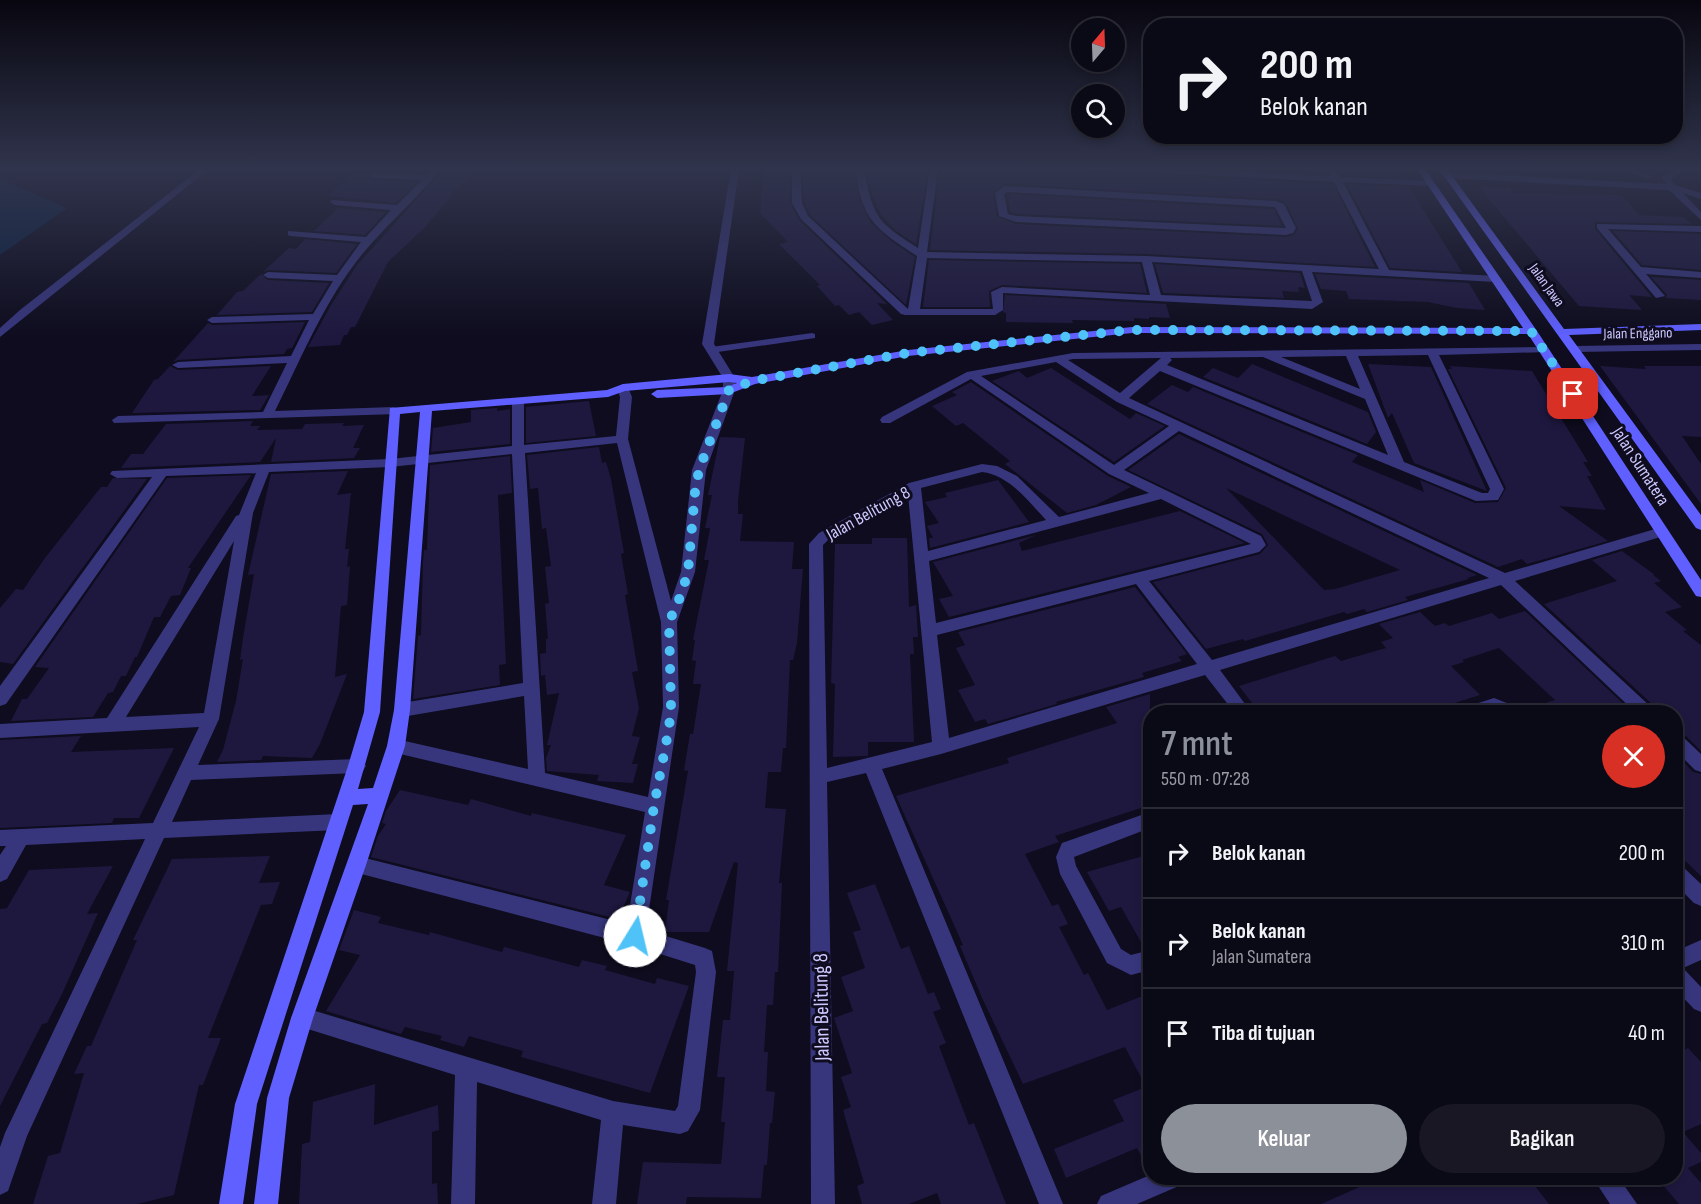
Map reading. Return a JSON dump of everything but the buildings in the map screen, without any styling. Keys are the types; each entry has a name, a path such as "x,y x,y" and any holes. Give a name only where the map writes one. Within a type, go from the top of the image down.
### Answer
{"street":[{"path":"0,334 134,225"},
{"path":"268,414 317,317 340,278 383,225"},
{"path":"669,622 688,572 699,470 729,384 711,350 709,337 726,225"},
{"path":"813,225 903,311 914,313 995,312 998,310 996,292 1002,290 1156,296 1312,306 1318,302 1306,268"},
{"path":"883,225 922,255 1146,259 1496,279"},
{"path":"914,313 926,225"},
{"path":"1144,225 1286,232 1291,228 1290,225"},
{"path":"1361,225 1385,272"},
{"path":"1459,225 1531,331"},
{"name":"Jalan Jawa","path":"1485,225 1563,332"},
{"path":"1600,225 1660,296"},
{"path":"1605,225 1701,229"},
{"path":"291,233 369,240"},
{"path":"902,242 924,239"},
{"path":"1146,259 1156,296"},
{"path":"1636,270 1701,275"},
{"path":"268,275 340,278"},
{"path":"212,320 317,317"},
{"path":"1563,332 1701,327"},
{"path":"118,420 394,411 518,403 608,393 729,384 908,353 1132,330 1531,331"},
{"name":"Jalan Sumatera","path":"1531,331 1701,592"},
{"name":"Jalan Sumatera","path":"1563,332 1701,525"},
{"name":"Jalan Enggano","path":"1575,349 1701,347"},
{"path":"886,420 971,374 1057,358 1260,352 1544,350"},
{"path":"1350,351 1399,465"},
{"path":"1158,366 1481,498 1492,497 1497,489 1432,351"},
{"path":"1260,352 1370,397"},
{"path":"1121,399 1172,354"},
{"path":"1057,358 1121,399 1502,578 1638,705"},
{"path":"178,365 295,359"},
{"path":"929,631 1254,549 1259,545 1256,539 1114,471 971,374"},
{"path":"625,392 622,439 669,622 671,707 635,936"},
{"path":"518,403 518,452 537,778"},
{"path":"266,1204 278,1098 302,1018 357,865 396,746 402,710 426,409"},
{"path":"231,1204 246,1104 357,766 372,712 394,411"},
{"path":"1114,471 1178,426"},
{"path":"117,474 390,464 622,439"},
{"name":"Jalan Belitung 8","path":"823,1204 816,544 824,536 914,486 982,468 1004,472 1055,521"},
{"path":"112,725 246,513 264,469"},
{"path":"0,699 162,472"},
{"path":"914,486 941,747"},
{"path":"922,558 1162,494"},
{"path":"0,1183 16,1133 211,719 246,513"},
{"path":"818,774 872,765 941,747 1662,532"},
{"path":"1139,578 1237,705"},
{"path":"402,710 532,688"},
{"path":"0,731 211,719"},
{"path":"396,746 654,806"},
{"path":"1683,748 1701,765"},
{"path":"872,765 1051,1204"},
{"path":"186,773 357,766"},
{"path":"346,798 380,795"},
{"path":"0,838 338,822"},
{"path":"1143,823 1070,849 1065,857 1067,868 1113,956 1124,965 1137,966 1143,963"},
{"path":"0,873 21,837"},
{"path":"302,1018 613,1112 680,1123 689,1110 704,994 705,958 635,936 357,865"},
{"path":"1683,880 1701,897"},
{"path":"1683,958 1701,950"},
{"path":"1683,983 1701,1002"},
{"path":"463,1204 466,1068"},
{"path":"604,1204 613,1112"},
{"path":"1109,1204 1154,1185"},
{"path":"1610,1185 1625,1204"}],"lane":[{"path":"711,350 812,336"}],"water":[{"path":"0,225 42,225 0,255"}],"route":[{"path":"635,936 654,806 669,728 671,707 669,622 688,572 699,470 729,390 752,381 908,353 1132,330 1531,331 1573,394"}]}
